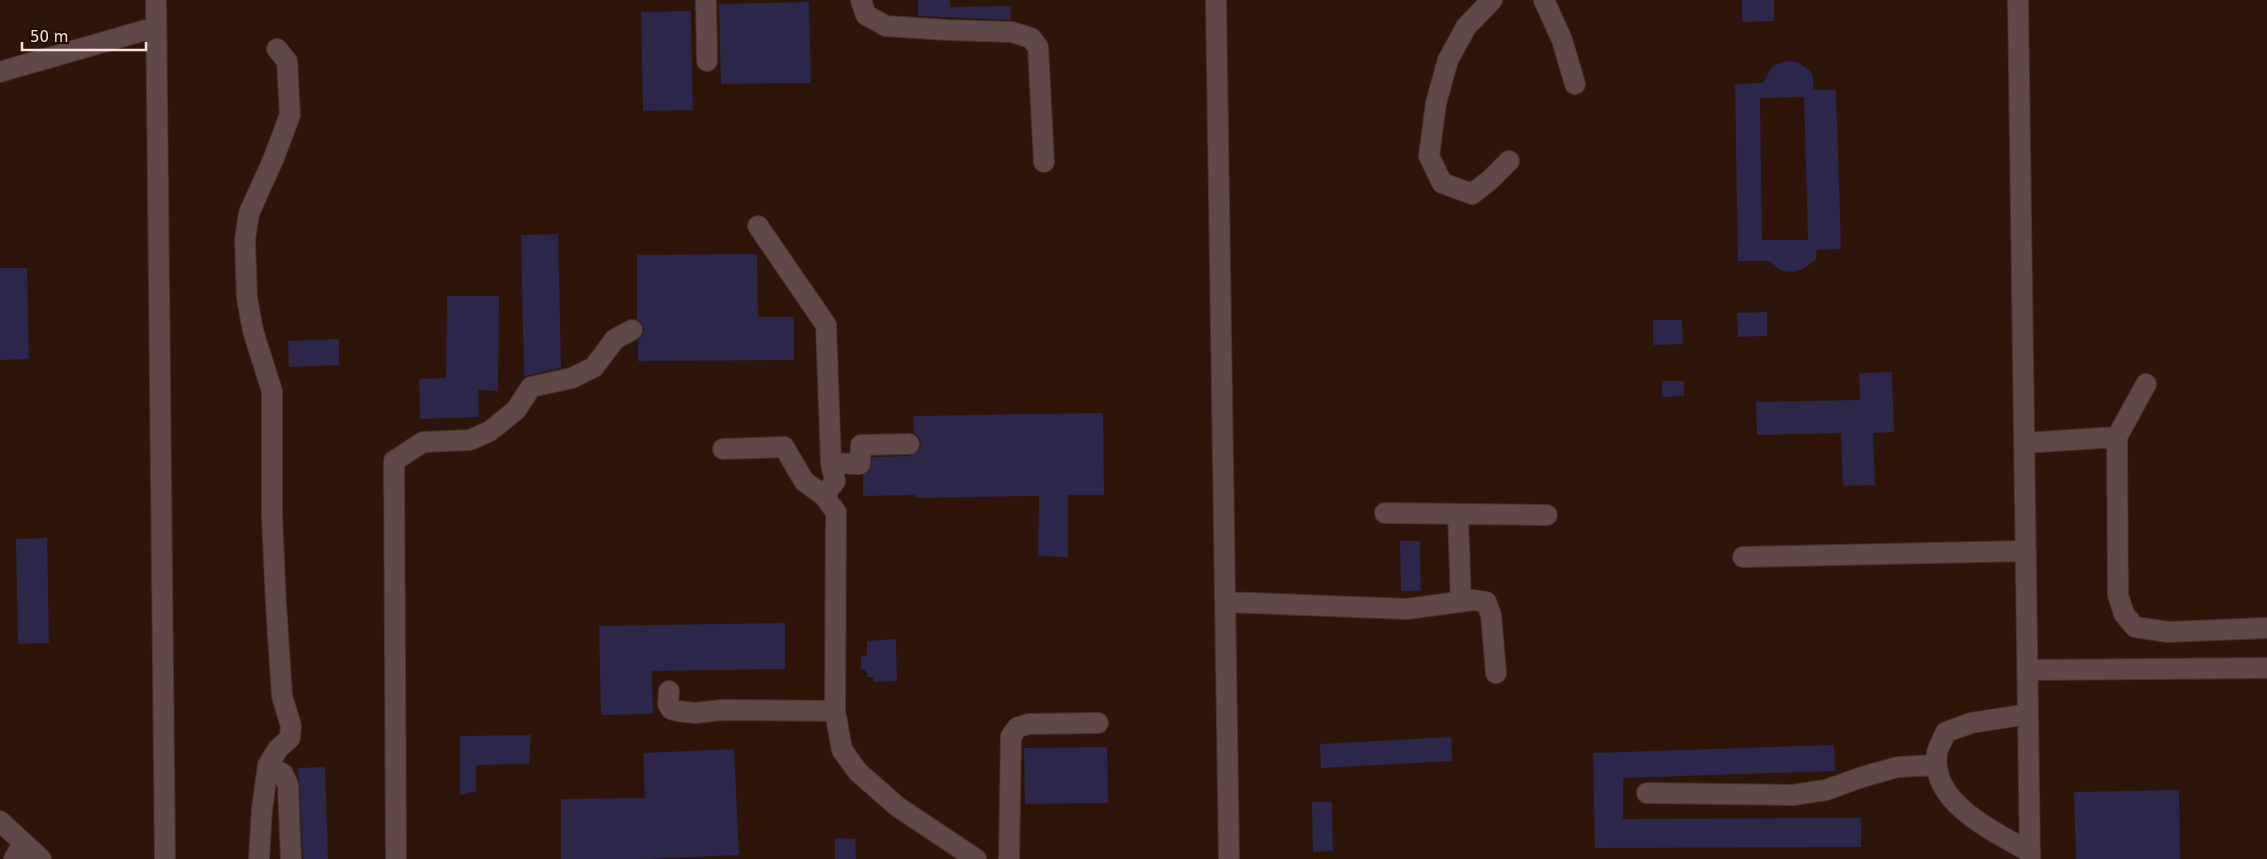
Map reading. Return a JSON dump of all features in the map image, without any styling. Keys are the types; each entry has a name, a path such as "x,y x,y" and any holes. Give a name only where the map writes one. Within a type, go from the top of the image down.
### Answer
{"street":[{"path":"156,0 165,859"},
{"path":"706,0 707,61"},
{"path":"861,0 866,15 886,26 1012,32 1031,38 1038,47 1044,162"},
{"path":"1216,0 1229,859"},
{"path":"1492,0 1466,27 1448,60 1436,103 1429,156 1442,183 1472,194 1490,180 1509,161"},
{"path":"1544,0 1562,40 1575,84"},
{"path":"2018,0 2030,856"},
{"path":"0,72 156,27"},
{"path":"259,859 262,808 268,765 278,749 290,738 291,726 282,696 276,613 272,516 272,391 253,331 247,298 246,240 249,213 274,160 290,114 287,61 277,49"},
{"path":"758,226 826,325 831,463 835,481 824,496"},
{"path":"396,859 394,461 423,442 470,440 490,431 516,410 531,387 572,378 594,367 615,340 632,330"},
{"path":"2146,384 2117,437 2118,595 2124,614 2135,626 2168,632 2267,628"},
{"path":"2024,443 2117,437"},
{"path":"831,463 860,464 861,445 909,444"},
{"path":"723,449 784,448 804,481 824,496 836,512 834,711 842,750 858,772 898,807 976,859"},
{"path":"1385,513 1547,515"},
{"path":"1458,514 1461,602"},
{"path":"1743,557 2026,551"},
{"path":"1225,602 1407,609 1473,600 1486,602 1491,615 1496,673"},
{"path":"2028,670 2267,668"},
{"path":"670,691 668,704 671,709 677,711 696,713 722,710 834,711"},
{"path":"2028,714 1971,723 1946,732 1937,752 1937,765 1938,778 1953,802 2030,856"},
{"path":"1009,859 1011,736 1018,727 1028,724 1098,723"},
{"path":"268,765 283,774 288,784 291,859"},
{"path":"1647,793 1793,795 1826,790 1898,767 1937,765"},
{"path":"0,821 18,851 41,859"}],"building":[{"path":"918,0 950,0 950,7 1011,6 1010,20 918,16"},
{"path":"1742,0 1774,0 1774,21 1742,22"},
{"path":"809,2 811,83 721,84 719,4"},
{"path":"691,11 693,110 643,111 641,12"},
{"path":"1790,61 1798,62 1810,71 1813,76 1813,90 1836,90 1841,249 1817,250 1816,259 1801,270 1792,272 1782,271 1769,261 1738,261 1735,84 1763,83 1771,68 1776,64","holes":["1804,97 1808,240 1762,240 1760,98"]},
{"path":"558,234 561,368 524,376 521,235"},
{"path":"757,254 758,317 794,317 794,360 638,361 638,340 644,330 642,324 637,320 637,255"},
{"path":"0,268 27,268 29,359 0,360"},
{"path":"447,296 499,296 498,391 478,390 479,417 420,419 419,379 446,378"},
{"path":"1767,312 1767,336 1738,337 1737,313"},
{"path":"1653,320 1682,320 1683,344 1653,345"},
{"path":"339,339 339,365 289,367 288,341"},
{"path":"1892,372 1894,432 1873,433 1875,485 1843,486 1841,433 1757,435 1756,402 1860,400 1859,373"},
{"path":"1662,381 1684,381 1684,396 1662,397"},
{"path":"1103,413 1104,495 1068,495 1068,557 1038,556 1039,496 915,498 915,495 863,496 863,475 870,470 872,457 909,456 919,450 921,443 919,437 914,433 913,416"},
{"path":"47,538 49,643 18,644 16,539"},
{"path":"1400,541 1420,541 1421,591 1401,591"},
{"path":"785,623 785,669 652,671 653,714 601,715 599,626"},
{"path":"896,639 897,681 873,682 874,677 867,677 866,669 861,669 861,656 867,655 867,641"},
{"path":"531,735 529,764 476,765 476,791 460,795 460,736"},
{"path":"1451,737 1452,761 1321,768 1320,744"},
{"path":"1834,745 1835,771 1623,778 1623,819 1861,818 1861,847 1595,848 1593,753"},
{"path":"1107,747 1108,803 1025,804 1024,748"},
{"path":"734,749 739,855 646,859 561,859 561,799 645,798 643,753"},
{"path":"325,767 328,859 303,859 298,768"},
{"path":"2179,790 2180,859 2076,859 2074,792"},
{"path":"1312,802 1332,802 1333,851 1313,852"},
{"path":"835,838 855,839 856,859 835,859"}]}
